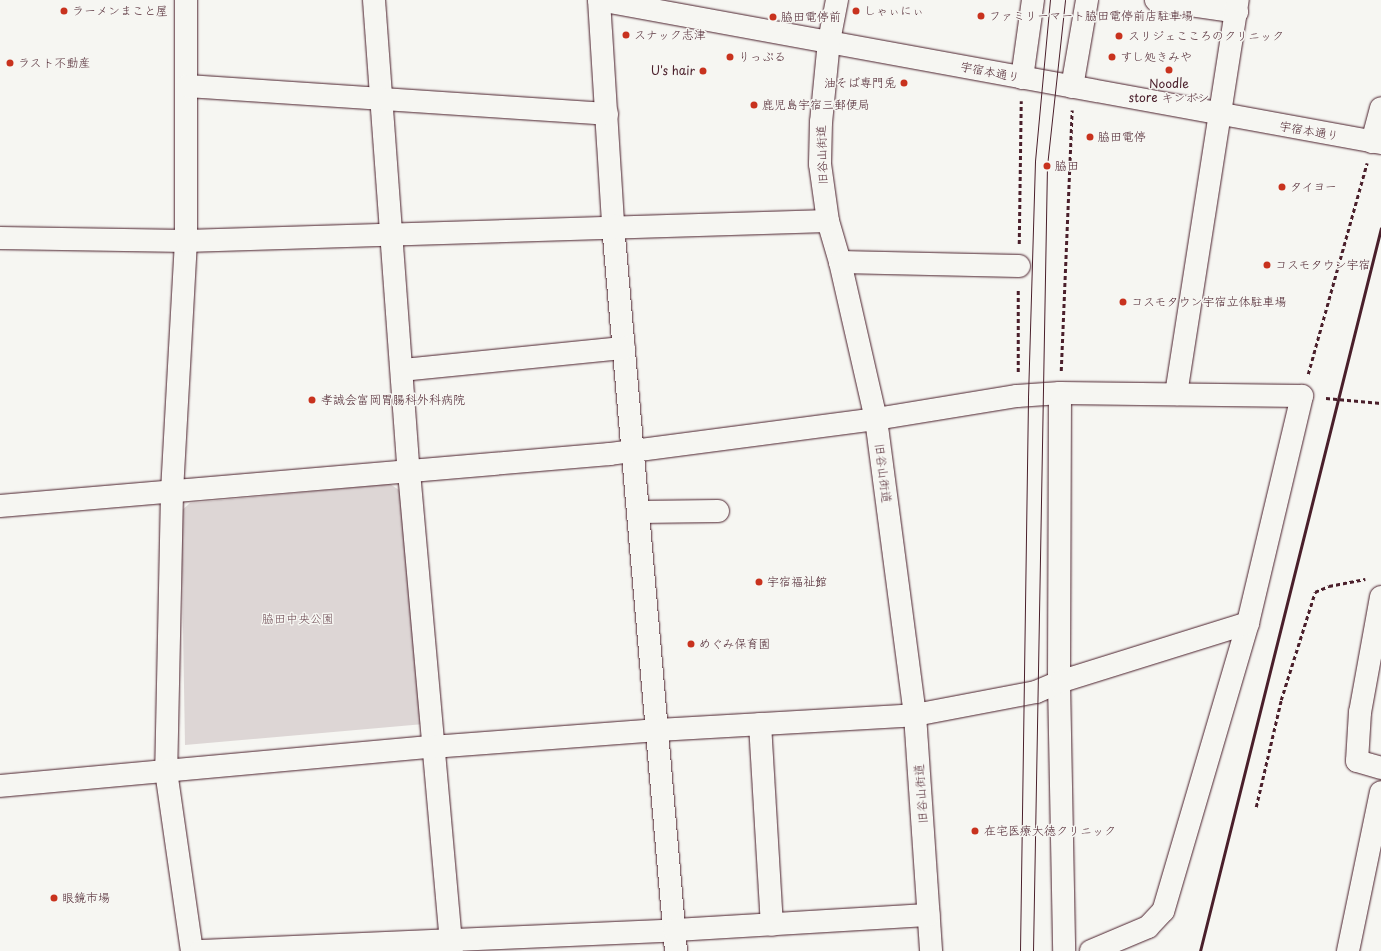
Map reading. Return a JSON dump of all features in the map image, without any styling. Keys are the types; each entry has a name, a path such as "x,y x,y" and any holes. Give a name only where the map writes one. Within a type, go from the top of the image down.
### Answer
{"street":[{"path":"186,0 186,241 172,493 166,771 192,951"},
{"path":"374,0 393,236 409,472 432,747 451,945"},
{"path":"599,0 613,226 658,730 675,941"},
{"name":"宇宿本通り","path":"599,0 829,41 1221,115 1374,148"},
{"name":"旧谷山街道","path":"837,0 829,41 821,122 820,164 828,221 840,262 876,419 915,715 931,951"},
{"path":"1022,78 1033,0"},
{"path":"1072,87 1087,0"},
{"path":"1156,0 1237,6 1176,394"},
{"path":"187,86 606,114"},
{"path":"1374,148 1381,108"},
{"path":"0,238 186,241 393,236 613,226 828,221"},
{"path":"840,262 1019,266"},
{"path":"402,370 624,348"},
{"path":"1060,393 1059,682 1064,951"},
{"path":"0,506 172,493 633,451 876,419 1017,396 1060,393 1302,396 1248,623 1163,911 1148,927 1091,951"},
{"path":"639,512 718,511"},
{"path":"1377,587 1360,712 1357,760 1381,768"},
{"path":"0,786 432,747 658,730 915,715 1036,692 1059,682 1248,623"},
{"path":"760,724 772,924"},
{"path":"1348,951 1381,792"},
{"path":"201,951 675,941 772,924 929,915"}],"path":[{"path":"1060,393 1072,87"},
{"path":"1374,148 1302,396 1381,402"},
{"path":"1256,807 1281,700 1314,592 1329,586 1377,587"}],"green space":[{"name":"脇田中央公園","path":"390,484 402,492 424,724 185,745 181,511 190,503"}],"tram line":[{"path":"1020,951 1028,397 1035,161 1050,0"},
{"path":"1033,951 1047,166 1065,0"}],"railway":[{"path":"1200,951 1381,228"}],"place":[{"name":"ラーメンまこと屋","path":"64,11"},
{"name":"しゃぃにぃ","path":"856,11"},
{"name":"ファミリーマート脇田電停前店駐車場","path":"981,16"},
{"name":"脇田電停前","path":"773,17"},
{"name":"スナック志津","path":"626,35"},
{"name":"スリジェこころのクリニック","path":"1119,36"},
{"name":"りっぷる","path":"730,57"},
{"name":"すし処きみや","path":"1112,57"},
{"name":"ラスト不動産","path":"10,63"},
{"name":"Noodle store キンボシ","path":"1169,70"},
{"name":"U's hair","path":"703,71"},
{"name":"油そば専門兎","path":"904,83"},
{"name":"鹿児島宇宿三郵便局","path":"754,105"},
{"name":"脇田電停","path":"1090,137"},
{"name":"脇田","path":"1047,166"},
{"name":"タイヨー","path":"1282,187"},
{"name":"コスモタウン宇宿","path":"1267,265"},
{"name":"コスモタウン宇宿立体駐車場","path":"1123,302"},
{"name":"孝誠会富岡胃腸科外科病院","path":"312,400"},
{"name":"宇宿福祉館","path":"759,582"},
{"name":"めぐみ保育園","path":"691,644"},
{"name":"在宅医療大徳クリニック","path":"975,831"},
{"name":"眼鏡市場","path":"54,898"}]}
